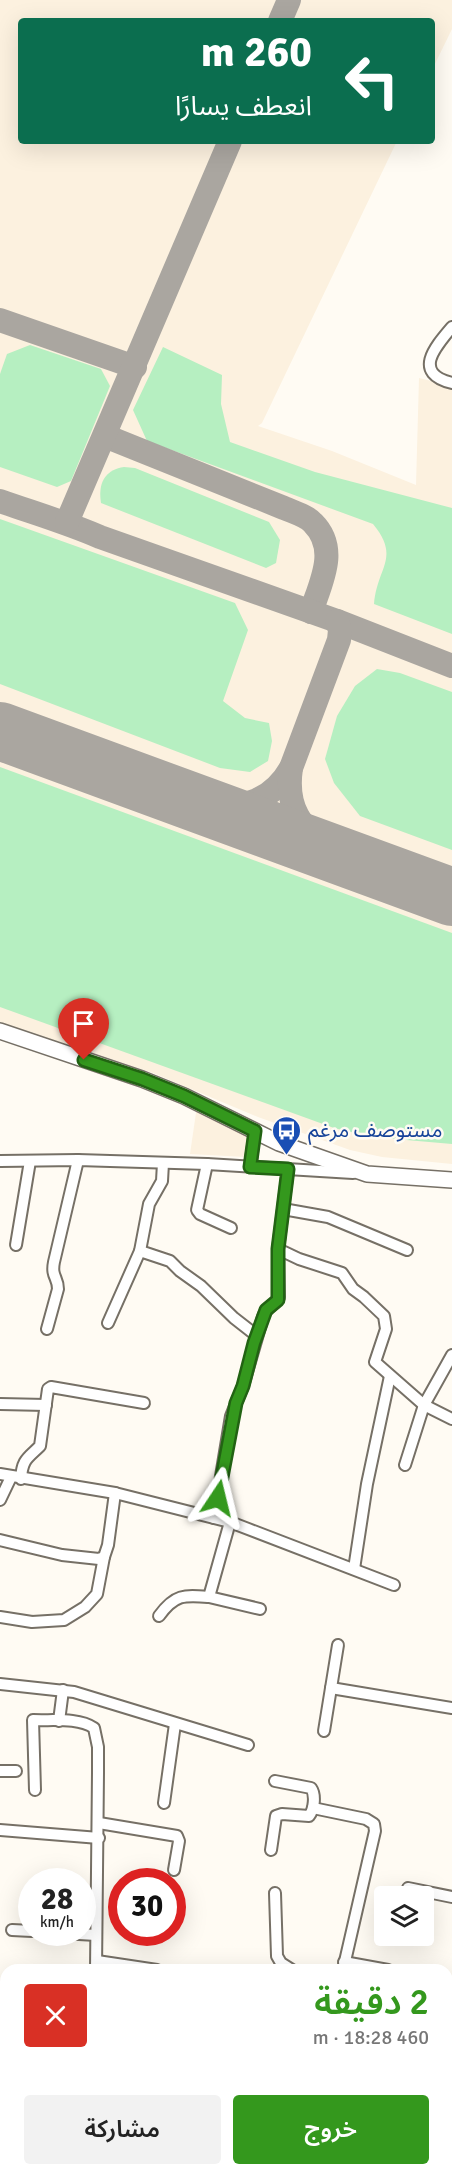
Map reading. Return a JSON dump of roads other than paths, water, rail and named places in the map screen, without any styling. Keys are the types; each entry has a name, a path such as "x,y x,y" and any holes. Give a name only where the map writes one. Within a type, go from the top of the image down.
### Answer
{"main road":[{"path":"0,1031 142,1079 184,1096 279,1143 367,1174 452,1180"}],"street":[{"path":"452,327 430,357 433,375 439,380 452,383"},
{"path":"250,1167 255,1131"},
{"path":"0,1161 78,1160 207,1164 367,1174"},
{"path":"47,1329 58,1289 58,1283 53,1276 54,1262 78,1160"},
{"path":"16,1245 30,1161"},
{"path":"108,1323 140,1251 149,1204 162,1181 163,1163"},
{"path":"207,1164 197,1210 200,1214 231,1228"},
{"path":"214,1518 231,1416 243,1386 256,1336 266,1310 278,1300 278,1249 288,1169"},
{"path":"283,1209 328,1217 407,1250"},
{"path":"278,1249 299,1259 342,1273 353,1289 384,1316 386,1329 375,1362 424,1405 452,1419"},
{"path":"140,1251 170,1261 256,1336"},
{"path":"405,1465 424,1405 452,1355"},
{"path":"354,1569 367,1484 390,1376"},
{"path":"0,1500 11,1476 40,1446 48,1389 55,1386 144,1403"},
{"path":"0,1404 46,1405"},
{"path":"11,1476 115,1493 230,1522 394,1585"},
{"path":"0,1617 32,1622 64,1620 85,1607 97,1594 108,1545 115,1493"},
{"path":"209,1597 230,1522"},
{"path":"0,1540 62,1556 104,1557"},
{"path":"159,1616 168,1604 185,1596 209,1597 260,1609"},
{"path":"324,1731 338,1646"},
{"path":"0,1684 63,1690 248,1745"},
{"path":"331,1688 452,1708"},
{"path":"59,1721 63,1690"},
{"path":"35,1790 33,1720 89,1725 96,1733 99,1823 97,1964"},
{"path":"164,1803 175,1724"},
{"path":"0,1771 16,1772"},
{"path":"271,1850 276,1816 282,1814 309,1816 313,1808 314,1791 311,1788 275,1781"},
{"path":"313,1808 366,1819 374,1824 375,1830 343,1964"},
{"path":"99,1823 177,1836 180,1841 174,1868"},
{"path":"0,1830 99,1838"},
{"path":"275,1893 277,1956 283,1964"},
{"path":"434,1893 452,1897"},
{"path":"12,1930 18,1930"}],"place":[{"name":"مستوصف مرغم","path":"287,1156"}]}
